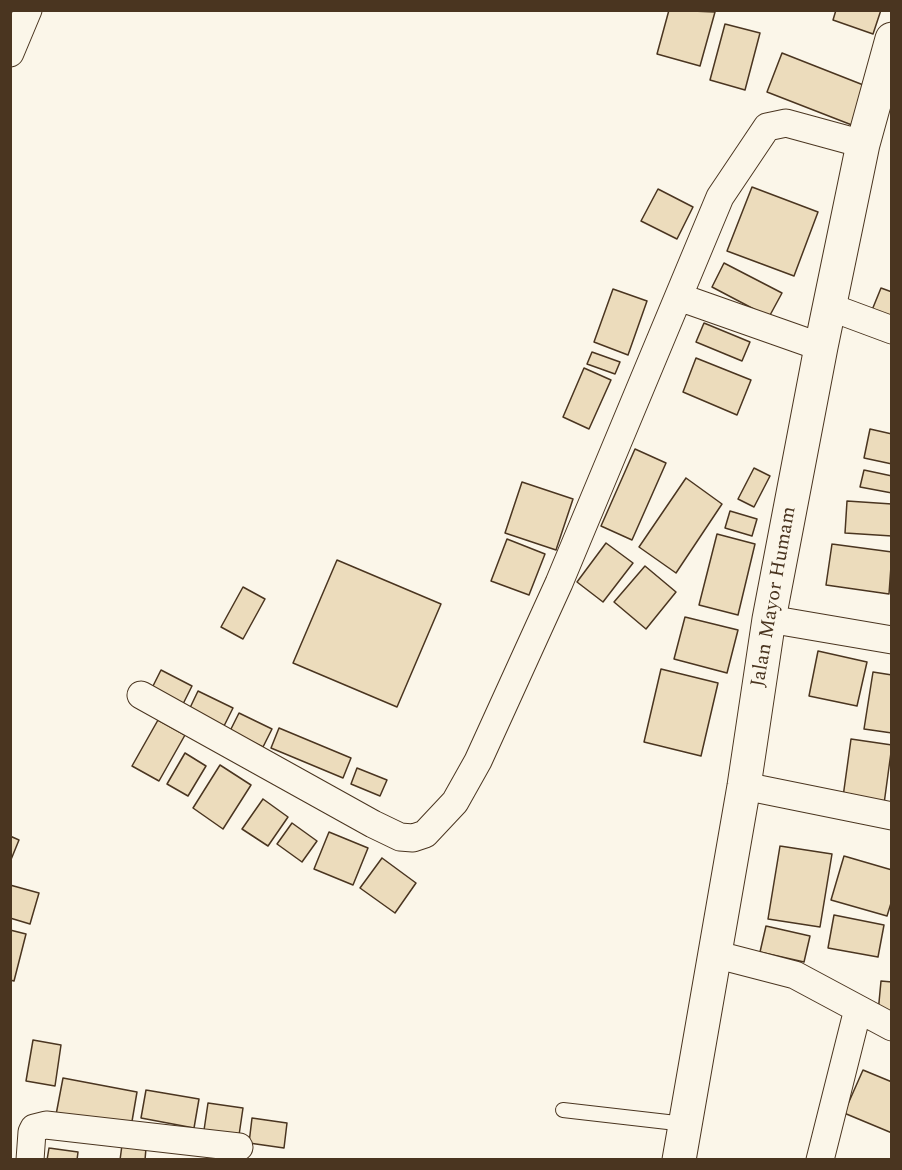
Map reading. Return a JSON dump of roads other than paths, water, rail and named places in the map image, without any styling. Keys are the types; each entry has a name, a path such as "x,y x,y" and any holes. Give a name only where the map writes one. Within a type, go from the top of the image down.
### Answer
{"main road":[{"name":"Jalan Mayor Humam","path":"679,1160 744,786 769,619 863,144 891,39"}],"street":[{"path":"10,53 28,10"},
{"path":"141,695 373,824 400,837 413,838 425,834 454,802 478,761 559,583 720,197 767,127 786,123 863,144"},
{"path":"679,297 821,347"},
{"path":"830,307 891,330"},
{"path":"769,619 891,640"},
{"path":"744,786 891,816"},
{"path":"714,954 795,975 891,1027"},
{"path":"820,1160 858,1009"},
{"path":"30,1160 32,1132 34,1128 46,1125 239,1147"}],"lane":[{"path":"563,1110 685,1124"}]}
